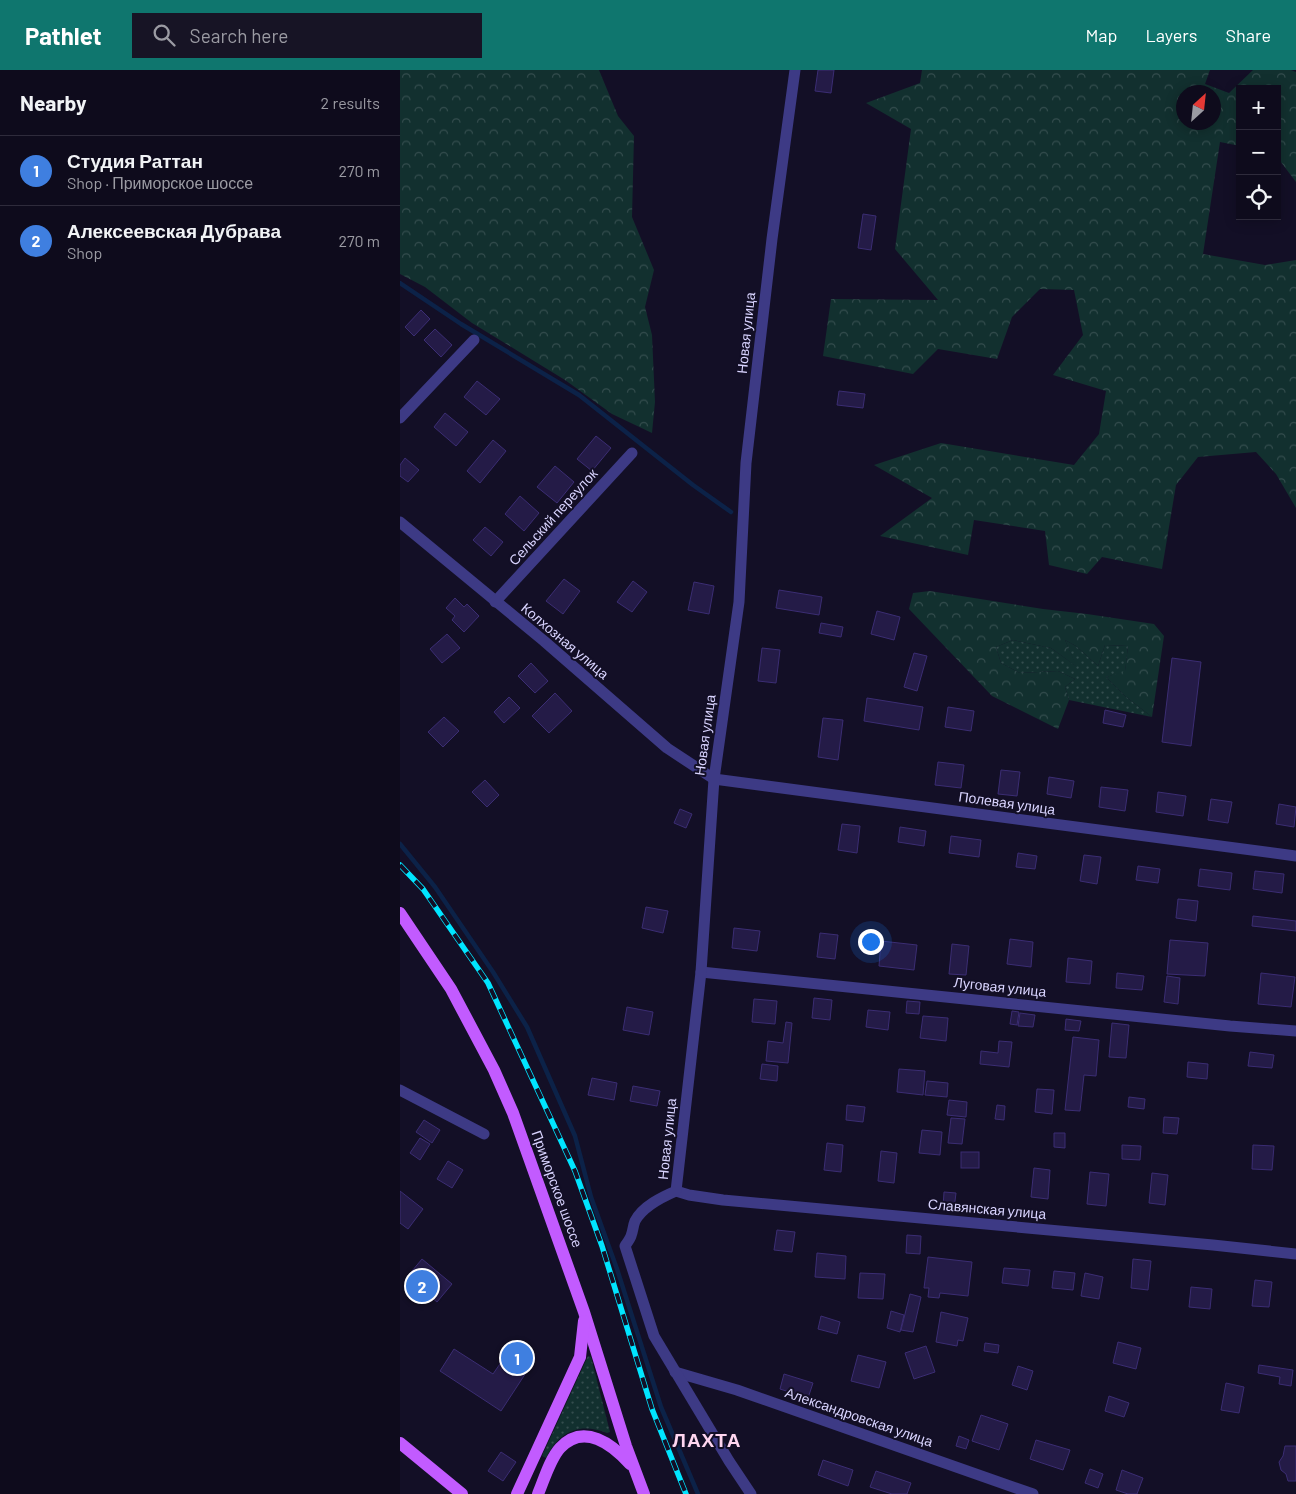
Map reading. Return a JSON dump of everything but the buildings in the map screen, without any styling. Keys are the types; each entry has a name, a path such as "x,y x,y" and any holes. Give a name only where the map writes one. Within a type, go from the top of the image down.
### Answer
{"main road":[{"name":"Приморское шоссе","path":"400,912 452,989 494,1070 513,1113 584,1312 644,1494"},
{"path":"517,1494 580,1357 584,1312"},
{"path":"538,1494 559,1449 575,1438 594,1437 606,1442 634,1468"},
{"path":"400,1443 462,1494"},
{"path":"447,1481 471,1494"}],"street":[{"name":"Новая улица","path":"751,1494 654,1336 624,1246 631,1236 636,1218 663,1196 676,1191 701,972 714,779 738,602 748,453 772,239 795,70"},
{"path":"400,418 474,340"},
{"name":"Сельский переулок","path":"495,602 632,452"},
{"name":"Колхозная улица","path":"400,522 544,641 667,748 714,779"},
{"name":"Полевая улица","path":"714,779 1296,856"},
{"name":"Луговая улица","path":"701,972 1230,1026 1296,1031"},
{"path":"400,1090 484,1134"},
{"name":"Славянская улица","path":"676,1191 722,1200 1296,1254"},
{"name":"Александровская улица","path":"675,1372 737,1390 1033,1494"}],"green space":[{"path":"400,70 599,70 618,116 634,136 632,217 654,270 645,307 652,335 655,402 652,433 612,414 565,380 472,323 425,287 400,274"},
{"path":"922,70 1210,70 1205,84 1208,85 1176,85 1176,130 1221,130 1221,90 1229,93 1236,86 1236,145 1220,142 1203,254 1265,265 1296,260 1296,508 1276,474 1256,452 1198,457 1176,485 1162,569 1102,557 1087,574 1049,565 1045,531 974,520 968,555 880,536 932,498 874,465 941,443 1074,465 1099,434 1106,391 1053,375 1083,335 1074,290 1040,289 1012,317 997,359 938,349 913,374 823,356 831,299 938,300 895,249 911,129 866,103 920,83"},
{"path":"1253,70 1291,70 1296,72 1296,182 1281,162 1281,85 1237,85"},
{"path":"930,591 1154,624 1164,636 1152,717 1125,696 1106,677 1125,671 1128,646 1105,645 1098,666 1076,646 1065,640 1077,667 1051,648 1013,640 996,647 1001,663 1020,673 1058,671 1075,679 1065,687 1069,700 1058,729 992,696 909,609 913,593"},
{"path":"1013,640 1051,648 1076,666 1065,640 1076,646 1098,666 1105,645 1128,646 1125,672 1106,677 1125,696 1152,717 1069,700 1065,687 1075,679 1058,671 1020,673 1001,663 996,647"},
{"path":"588,1356 591,1357 610,1432 607,1433 588,1428 571,1431 557,1441 546,1458 542,1456"}],"waterway":[{"path":"400,283 461,324 579,395 693,485 731,512"},
{"path":"400,844 435,887 493,972 527,1027 575,1136 591,1197 617,1269 661,1407 698,1494"}],"railway":[{"path":"400,865 423,889 488,983 575,1171 602,1246 652,1409 686,1494"}],"place":[{"name":"Алексеевская Дубрава","path":"422,1286"},
{"name":"Студия Раттан","path":"517,1358"}],"district":[{"name":"ЛАХТА","path":"707,1440"}]}
